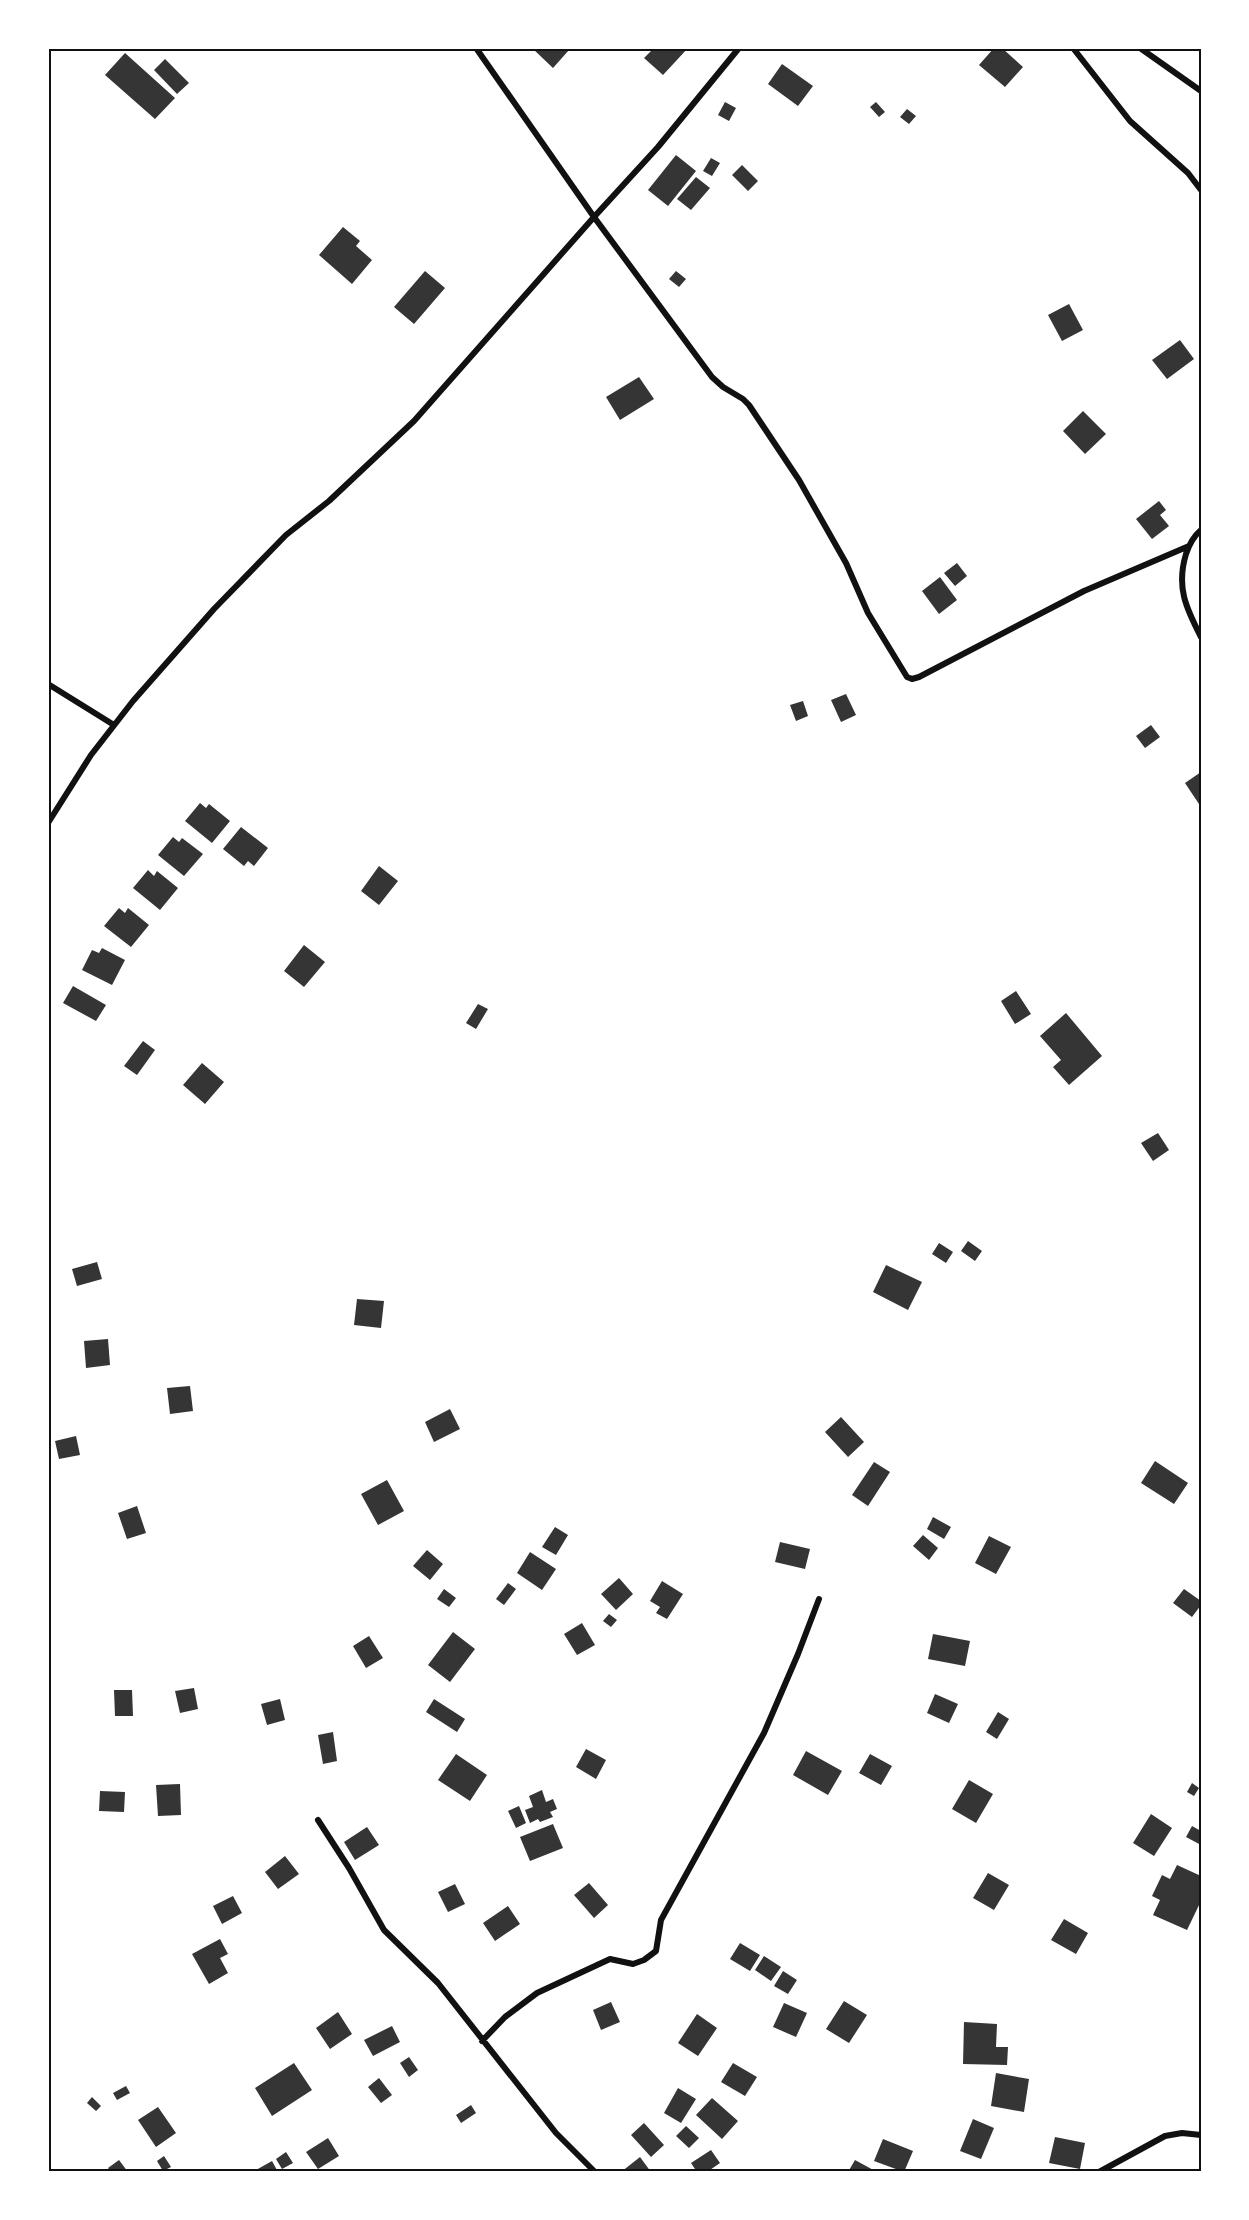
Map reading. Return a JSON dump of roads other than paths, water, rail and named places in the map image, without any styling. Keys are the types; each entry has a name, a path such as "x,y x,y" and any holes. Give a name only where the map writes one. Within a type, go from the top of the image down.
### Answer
{"street":[{"path":"476,48 594,217 712,377 743,399 754,411 799,480 846,563 868,613 907,677 912,680 919,677 1084,591 1189,546"},
{"path":"48,823 91,755 133,700 214,609 286,535 329,501 414,421 658,147 739,48"},
{"path":"1073,48 1130,121 1188,173 1201,190"},
{"path":"1140,48 1201,90"},
{"path":"1201,530 1189,546 1180,586 1185,605 1201,637"},
{"path":"48,684 114,725"},
{"path":"482,2041 505,2017 537,1993 610,1959 633,1964 644,1960 656,1951 661,1920 764,1733 819,1599"},
{"path":"318,1820 349,1868 384,1930 438,1983 556,2133 596,2172"},
{"path":"1099,2172 1165,2136 1182,2133 1201,2135"}]}
